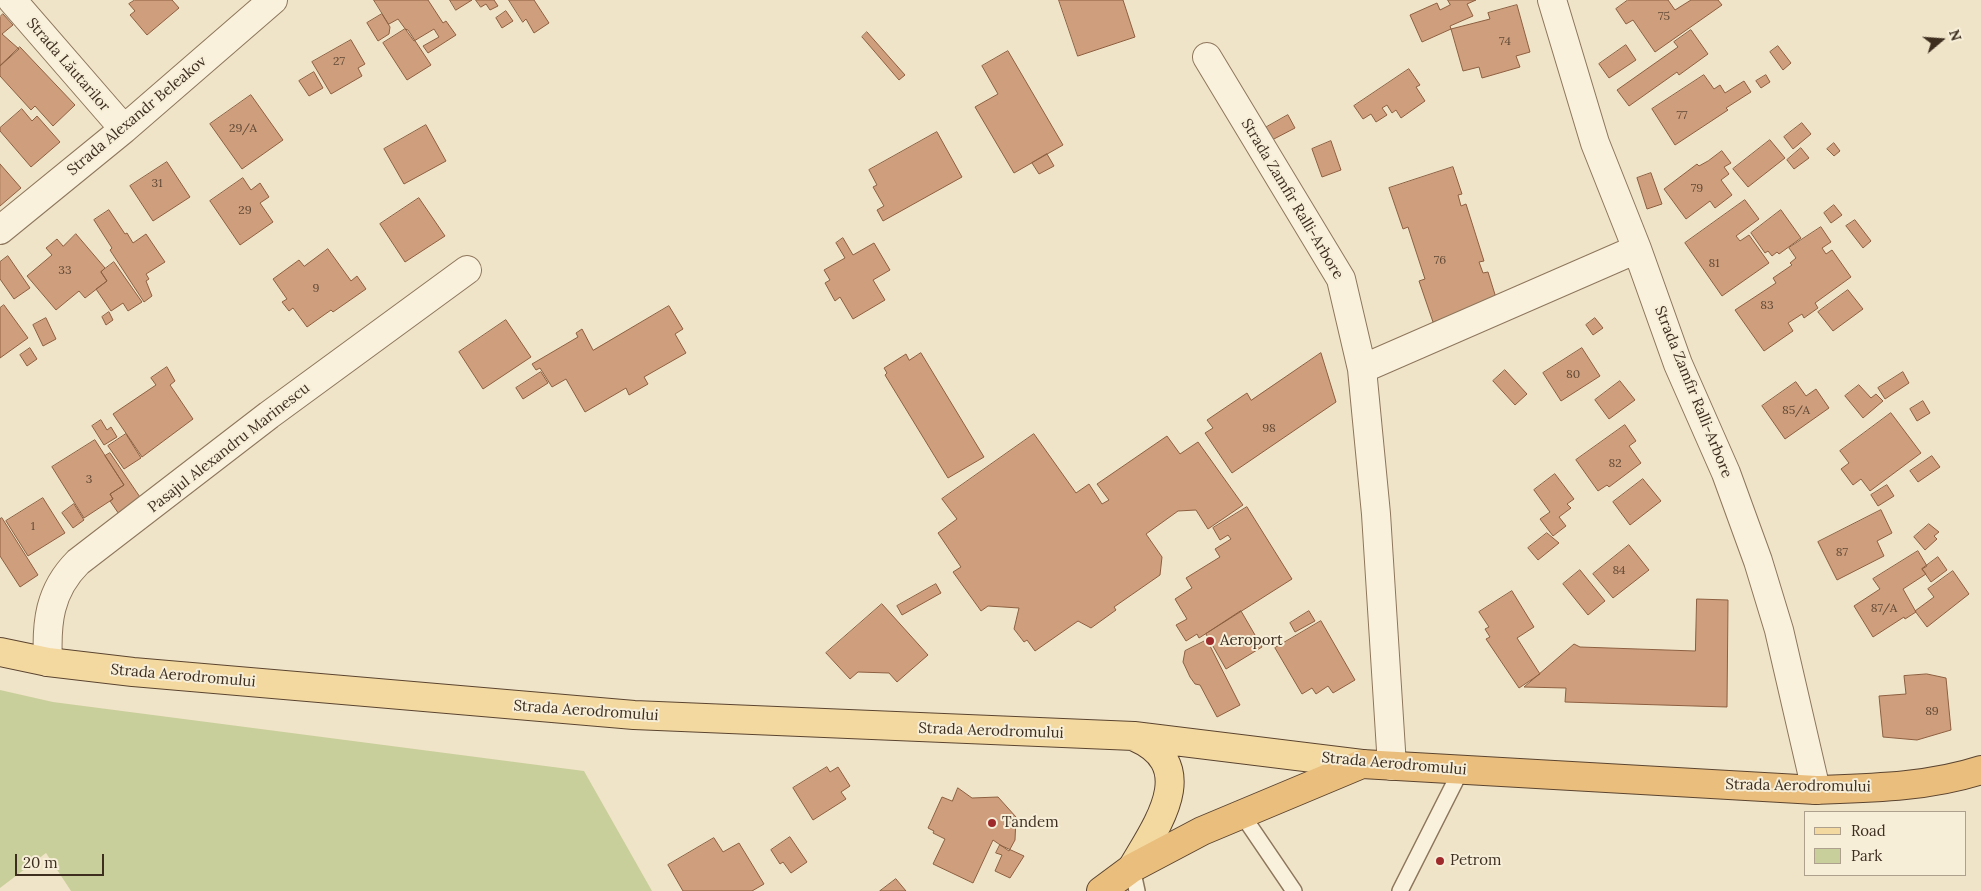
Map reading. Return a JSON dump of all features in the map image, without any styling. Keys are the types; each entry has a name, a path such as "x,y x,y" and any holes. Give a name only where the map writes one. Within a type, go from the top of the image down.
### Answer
{"highway":[{"name":"Strada Aerodromului","path":"1362,764 1816,790 1886,788 1968,774 1981,770"},
{"path":"1100,891 1135,879 1166,849 1241,813 1362,764"}],"main road":[{"name":"Strada Aerodromului","path":"0,652 48,662 133,672 634,715 1134,736 1362,764"},
{"path":"1134,736 1158,751 1167,765 1171,780 1170,794 1135,879"}],"street":[{"name":"Strada Lăutarilor","path":"12,0 124,129"},
{"name":"Strada Alexandr Beleakov","path":"0,230 124,129 272,0"},
{"name":"Strada Zamfir Ralli-Arbore","path":"1552,0 1595,143 1678,364 1726,473 1758,562 1779,630 1816,790"},
{"name":"Strada Zamfir Ralli-Arbore","path":"1207,58 1341,279 1362,369 1376,514 1392,766"},
{"path":"1362,369 1636,249"},
{"name":"Pasajul Alexandru Marinescu","path":"48,662 48,617 63,580 78,562 269,416 466,270"}],"lane":[{"path":"1400,891 1461,770"},
{"path":"1241,813 1294,891"}],"green space":[{"path":"0,690 53,702 584,771 652,891 71,891 46,853 0,888"}],"building":[{"path":"135,0 172,0 179,8 147,35 130,15 135,11 129,4"},
{"path":"374,0 428,0 443,23 446,21 456,35 428,53 423,46 439,37 434,29 414,41 398,19 389,24"},
{"path":"450,0 472,0 456,10"},
{"path":"476,0 494,0 498,6 490,10 486,4 481,7"},
{"path":"509,0 534,0 549,23 534,33 526,19 523,22"},
{"path":"1059,0 1123,0 1135,37 1078,56"},
{"path":"1448,0 1476,0 1467,4 1473,16 1450,26 1451,29 1422,42 1410,15 1437,3 1440,10 1450,5"},
{"path":"1628,0 1668,0 1675,10 1691,0 1718,0 1722,5 1655,52 1633,20 1626,24 1616,9"},
{"path":"1517,5 1530,52 1516,56 1520,67 1482,78 1479,67 1463,71 1451,29 1490,19 1488,13"},
{"path":"506,11 513,21 502,28 496,18"},
{"path":"3,14 13,25 2,34 19,49 0,66 0,17"},
{"path":"382,14 390,27 389,34 378,41 367,23"},
{"path":"405,29 408,30 431,65 407,80 383,43"},
{"path":"1691,30 1708,54 1679,75 1677,72 1629,106 1617,90 1678,47 1674,42"},
{"path":"867,32 905,75 899,80 862,37"},
{"path":"351,40 365,64 358,68 362,76 331,94 312,62"},
{"path":"1626,45 1636,60 1609,78 1599,64"},
{"path":"1778,46 1791,63 1783,70 1770,52"},
{"path":"20,47 75,105 53,126 35,106 31,110 0,76 0,66"},
{"path":"1008,51 1063,145 1014,173 975,107 998,94 982,66"},
{"path":"1409,69 1420,85 1416,87 1425,101 1401,118 1396,110 1392,113 1387,105 1382,108 1387,115 1376,122 1371,114 1363,119 1354,106"},
{"path":"314,72 323,88 309,96 299,81"},
{"path":"1704,75 1714,89 1720,85 1725,93 1744,81 1751,92 1726,108 1728,110 1675,145 1652,109"},
{"path":"1766,75 1770,82 1761,88 1756,81"},
{"path":"251,95 283,140 242,169 210,124"},
{"path":"22,109 32,121 37,116 60,142 31,167 0,131 0,128"},
{"path":"1288,115 1295,128 1272,140 1265,128"},
{"path":"1802,123 1811,134 1793,149 1784,137"},
{"path":"426,125 446,161 404,184 384,149"},
{"path":"937,132 962,177 883,221 877,210 884,206 873,187 877,185 869,170"},
{"path":"1770,140 1785,158 1748,187 1733,169"},
{"path":"1331,141 1341,170 1322,177 1312,149"},
{"path":"1834,143 1840,151 1834,156 1827,149"},
{"path":"1801,148 1809,158 1794,169 1787,160"},
{"path":"1722,151 1731,163 1724,167 1729,174 1721,180 1732,195 1715,208 1710,201 1686,219 1664,189 1697,164 1699,166"},
{"path":"1047,154 1054,166 1039,174 1032,163"},
{"path":"167,162 190,197 153,221 130,186"},
{"path":"0,164 21,188 0,206"},
{"path":"1453,167 1462,194 1458,195 1461,206 1466,204 1484,261 1479,262 1483,273 1488,272 1497,301 1433,322 1419,281 1425,279 1408,227 1403,229 1389,188"},
{"path":"1651,173 1662,204 1647,209 1637,178"},
{"path":"243,178 251,190 260,183 269,197 260,203 273,222 240,245 210,201"},
{"path":"419,198 445,236 405,262 380,224"},
{"path":"1745,200 1759,219 1736,236 1740,241 1749,235 1769,263 1722,296 1685,243"},
{"path":"1834,205 1842,215 1831,223 1824,213"},
{"path":"109,210 133,243 146,234 165,262 146,274 149,279 146,281 152,296 144,302 110,250 112,248 94,220"},
{"path":"1781,210 1801,238 1779,254 1777,252 1772,256 1768,251 1765,253 1751,233"},
{"path":"1855,220 1871,241 1863,248 1846,226"},
{"path":"1821,227 1831,242 1822,248 1826,254 1832,250 1851,277 1815,303 1818,308 1804,318 1802,314 1788,323 1793,331 1764,351 1735,310 1776,283 1773,278 1792,265 1790,263 1796,258 1789,248"},
{"path":"76,234 105,268 101,272 107,281 85,298 79,291 56,310 27,276 52,255 46,248 57,239 63,246"},
{"path":"843,238 853,255 874,243 890,270 873,280 885,300 853,319 840,297 835,301 825,283 830,280 824,270 845,258 836,243"},
{"path":"328,249 351,281 357,276 366,289 307,327 293,308 289,311 282,302 287,299 273,279 299,260 304,266"},
{"path":"8,256 30,288 14,299 0,279 0,262"},
{"path":"114,262 142,302 128,311 123,303 111,311 96,289 107,281 101,272"},
{"path":"1848,290 1863,309 1833,331 1818,312"},
{"path":"4,305 28,338 0,358 0,308"},
{"path":"669,306 683,329 675,334 686,353 644,377 648,384 629,395 626,388 585,412 566,379 552,387 540,368 536,370 532,364 578,337 576,333 582,329 593,350"},
{"path":"109,312 113,320 106,325 102,317"},
{"path":"46,318 56,339 43,346 33,325"},
{"path":"1595,318 1603,328 1593,335 1586,325"},
{"path":"506,320 531,357 483,389 459,352"},
{"path":"30,348 37,359 27,366 20,355"},
{"path":"1582,348 1600,376 1561,401 1543,373"},
{"path":"921,353 984,457 948,478 885,375 887,373 884,368 906,354 909,360"},
{"path":"1321,353 1336,402 1232,473 1205,433 1213,428 1207,420 1247,393 1251,400"},
{"path":"167,367 175,381 170,385 193,419 142,457 113,414 156,385 151,378"},
{"path":"1505,370 1527,394 1515,405 1493,381"},
{"path":"541,372 548,383 523,399 516,388"},
{"path":"1903,372 1909,383 1885,399 1878,388"},
{"path":"1620,381 1635,400 1609,419 1595,400"},
{"path":"1796,382 1806,396 1816,389 1829,408 1785,439 1762,406"},
{"path":"1859,385 1871,398 1876,394 1883,401 1863,418 1845,396"},
{"path":"1923,401 1930,413 1917,421 1910,409"},
{"path":"1891,413 1921,453 1870,491 1861,479 1853,485 1841,469 1849,463 1840,451"},
{"path":"101,420 107,430 111,427 117,437 104,445 92,426"},
{"path":"1625,425 1636,441 1629,446 1641,463 1609,487 1607,485 1598,491 1576,460"},
{"path":"126,434 141,458 124,469 108,446"},
{"path":"1034,434 1076,493 1089,484 1102,504 1109,500 1097,484 1167,436 1180,454 1198,442 1243,505 1208,529 1196,510 1178,511 1146,534 1162,557 1160,575 1114,607 1116,610 1091,628 1078,621 1035,651 1027,640 1024,642 1014,629 1019,608 988,606 981,611 953,572 961,567 938,533 957,519 942,499"},
{"path":"95,440 124,485 110,494 113,499 84,518 52,467"},
{"path":"110,453 142,500 121,517 110,501 113,499 110,494 124,485 105,456"},
{"path":"1932,456 1940,467 1918,482 1910,471"},
{"path":"1555,474 1574,499 1567,504 1571,508 1559,517 1566,526 1553,536 1540,519 1550,512 1534,490"},
{"path":"1643,479 1661,501 1630,525 1613,502"},
{"path":"1887,485 1894,496 1878,506 1871,495"},
{"path":"43,498 65,533 28,556 6,521"},
{"path":"74,504 84,520 73,528 62,513"},
{"path":"1247,507 1292,579 1199,638 1197,634 1186,641 1176,625 1187,619 1175,599 1192,588 1186,578 1220,557 1215,549 1231,539 1228,535 1220,540 1213,528"},
{"path":"1881,510 1892,533 1877,541 1884,556 1837,580 1818,542"},
{"path":"2,518 38,575 20,587 0,556 0,519"},
{"path":"1929,524 1939,532 1934,536 1937,539 1925,550 1914,537"},
{"path":"1547,533 1559,543 1538,560 1528,548"},
{"path":"1629,545 1649,570 1613,598 1593,574"},
{"path":"1918,551 1927,566 1922,569 1926,574 1903,589 1916,612 1905,619 1904,617 1873,637 1854,606 1880,589 1873,579"},
{"path":"1938,557 1947,570 1931,582 1922,569"},
{"path":"1580,570 1605,601 1588,615 1563,584"},
{"path":"1953,571 1969,594 1927,627 1915,611 1934,597 1928,589"},
{"path":"936,584 941,593 902,615 897,606"},
{"path":"1512,591 1534,627 1517,638 1540,674 1519,688 1486,639 1490,637 1485,629 1489,627 1479,612"},
{"path":"1697,599 1728,600 1727,707 1565,702 1566,688 1524,687 1574,644 1580,647 1695,651"},
{"path":"882,604 928,655 897,682 889,673 858,672 850,679 826,653"},
{"path":"1241,611 1262,647 1226,669 1206,634"},
{"path":"1309,611 1315,621 1295,632 1290,623"},
{"path":"1321,621 1355,680 1333,693 1328,686 1316,694 1312,688 1302,694 1275,648"},
{"path":"1207,640 1240,705 1217,717 1200,685 1195,684 1183,662 1185,651"},
{"path":"1927,674 1946,678 1951,730 1917,740 1883,737 1879,696 1906,694 1904,676"},
{"path":"827,767 830,772 838,767 850,786 841,792 846,799 813,820 793,788"},
{"path":"958,788 972,798 998,797 1016,817 1015,840 1009,851 993,840 973,883 933,864 945,839 928,828 942,797 952,801"},
{"path":"790,837 807,862 791,873 783,862 780,864 771,850"},
{"path":"714,838 723,852 739,843 764,884 752,891 683,891 668,865"},
{"path":"1000,845 1024,856 1010,878 995,871 1002,855 996,853"},
{"path":"896,879 906,891 880,891"}],"place":[{"name":"Aeroport","path":"1210,641"},
{"name":"Tandem","path":"992,823"},
{"name":"Petrom","path":"1440,861"}]}
